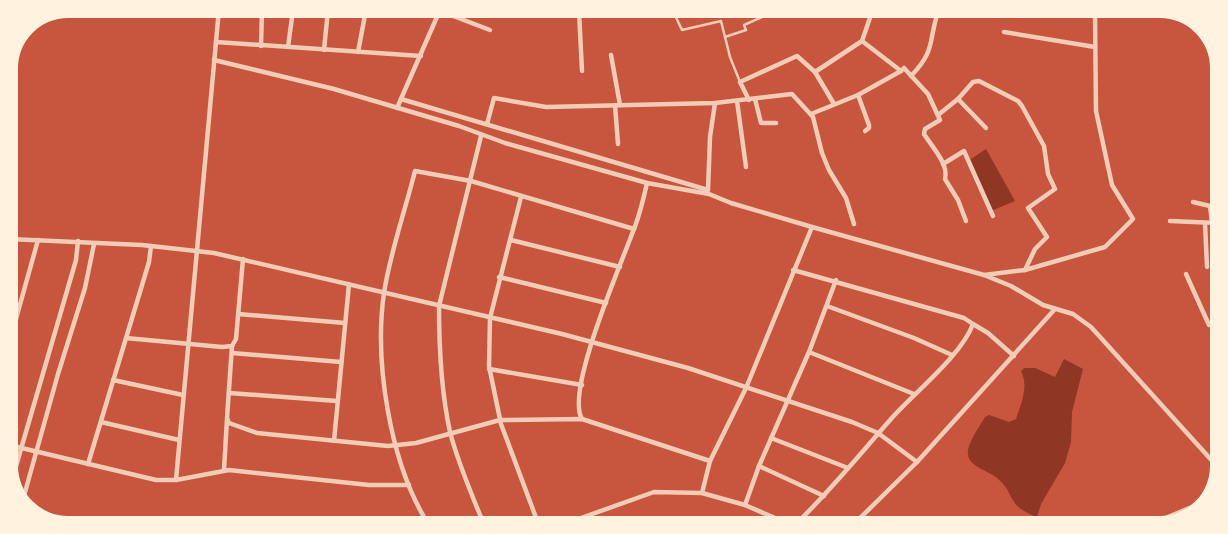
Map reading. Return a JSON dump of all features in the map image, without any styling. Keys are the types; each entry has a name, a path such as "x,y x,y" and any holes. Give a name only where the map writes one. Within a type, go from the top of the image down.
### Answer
{"street":[{"path":"176,480 218,17"},
{"path":"261,46 262,17"},
{"path":"288,47 292,17"},
{"path":"324,50 327,17"},
{"path":"358,52 365,17"},
{"path":"397,108 437,17"},
{"path":"456,17 490,30"},
{"path":"580,17 582,71"},
{"path":"815,72 862,41 870,17"},
{"path":"911,76 926,60 930,51 937,17"},
{"path":"984,275 1025,270 1105,247 1133,219 1109,177 1096,110 1095,17"},
{"path":"1004,32 1095,47"},
{"path":"862,41 901,71"},
{"path":"216,42 421,56"},
{"path":"611,55 618,105 618,144"},
{"path":"776,123 761,123 752,100 740,82 797,56 815,72 834,104"},
{"path":"214,60 245,66 397,108 459,126 481,136 647,183 697,191 812,227 984,275 1011,286 1043,305 1073,314 1091,327 1210,458"},
{"path":"811,114 858,95 904,68 928,94 938,115 940,120 926,129 924,134 943,164 946,174 945,179 958,200 966,221"},
{"path":"938,115 958,99 975,80 1013,99 1022,106 1044,146 1048,174 1054,190 1028,208 1047,237 1035,249 1025,270"},
{"path":"487,124 494,98 546,107 715,103 792,94 811,114 822,154 849,205 854,224"},
{"path":"858,95 869,125 869,128 865,131"},
{"path":"401,99 708,190 710,137 715,103"},
{"path":"958,99 986,128"},
{"path":"737,101 746,167"},
{"path":"481,136 439,306 441,364 450,432 458,460 481,516"},
{"path":"943,164 964,151 993,216"},
{"path":"424,516 409,484 396,445 387,406 382,366 384,292 415,171 471,181 634,229"},
{"path":"582,419 578,408 592,342 634,229 647,183"},
{"path":"521,197 490,318 490,369 500,420 535,516"},
{"path":"1193,202 1210,206"},
{"path":"1170,222 1210,223"},
{"path":"1205,223 1207,267"},
{"path":"702,493 710,461 746,388 812,227"},
{"path":"18,239 78,241 94,244 196,249 592,342 688,368 746,388 788,399 878,433 917,462"},
{"path":"18,312 38,240"},
{"path":"511,240 620,267"},
{"path":"18,459 76,260 78,241"},
{"path":"25,493 85,288 94,244"},
{"path":"88,464 148,262 151,246"},
{"path":"224,470 232,346 236,339 243,259"},
{"path":"793,270 836,280 964,318 988,333 1014,356"},
{"path":"1186,274 1210,325"},
{"path":"499,277 606,303"},
{"path":"745,505 770,438 809,352 836,280"},
{"path":"334,441 349,284"},
{"path":"827,306 914,338 952,355"},
{"path":"862,516 917,462 1055,309"},
{"path":"238,314 345,323"},
{"path":"804,516 824,496 878,433 952,355 969,334 973,324"},
{"path":"126,338 222,347 232,346"},
{"path":"809,352 914,394"},
{"path":"232,353 341,362"},
{"path":"490,369 582,385"},
{"path":"113,380 183,395"},
{"path":"229,393 337,401"},
{"path":"227,418 229,423 257,433 372,446 416,443 450,432 500,420 582,419 710,461"},
{"path":"101,422 179,440"},
{"path":"770,438 848,468"},
{"path":"18,447 148,478 176,480 224,470 258,471 285,477 369,484 409,484"},
{"path":"759,466 824,496"},
{"path":"586,516 650,493 702,493 745,505 770,516"}],"lane":[{"path":"676,17 682,30 721,21 730,57 740,82"},
{"path":"725,37 746,30 744,25 762,17"}],"shaded area":[{"path":"986,149 1015,201 991,211 968,161"},
{"path":"1064,359 1083,369 1072,412 1071,442 1065,463 1041,504 1037,516 1034,516 1027,513 1016,504 1003,484 994,475 972,463 969,459 968,451 971,441 985,417 989,415 1009,422 1016,419 1024,389 1021,371 1024,368 1035,368 1055,377"}]}
